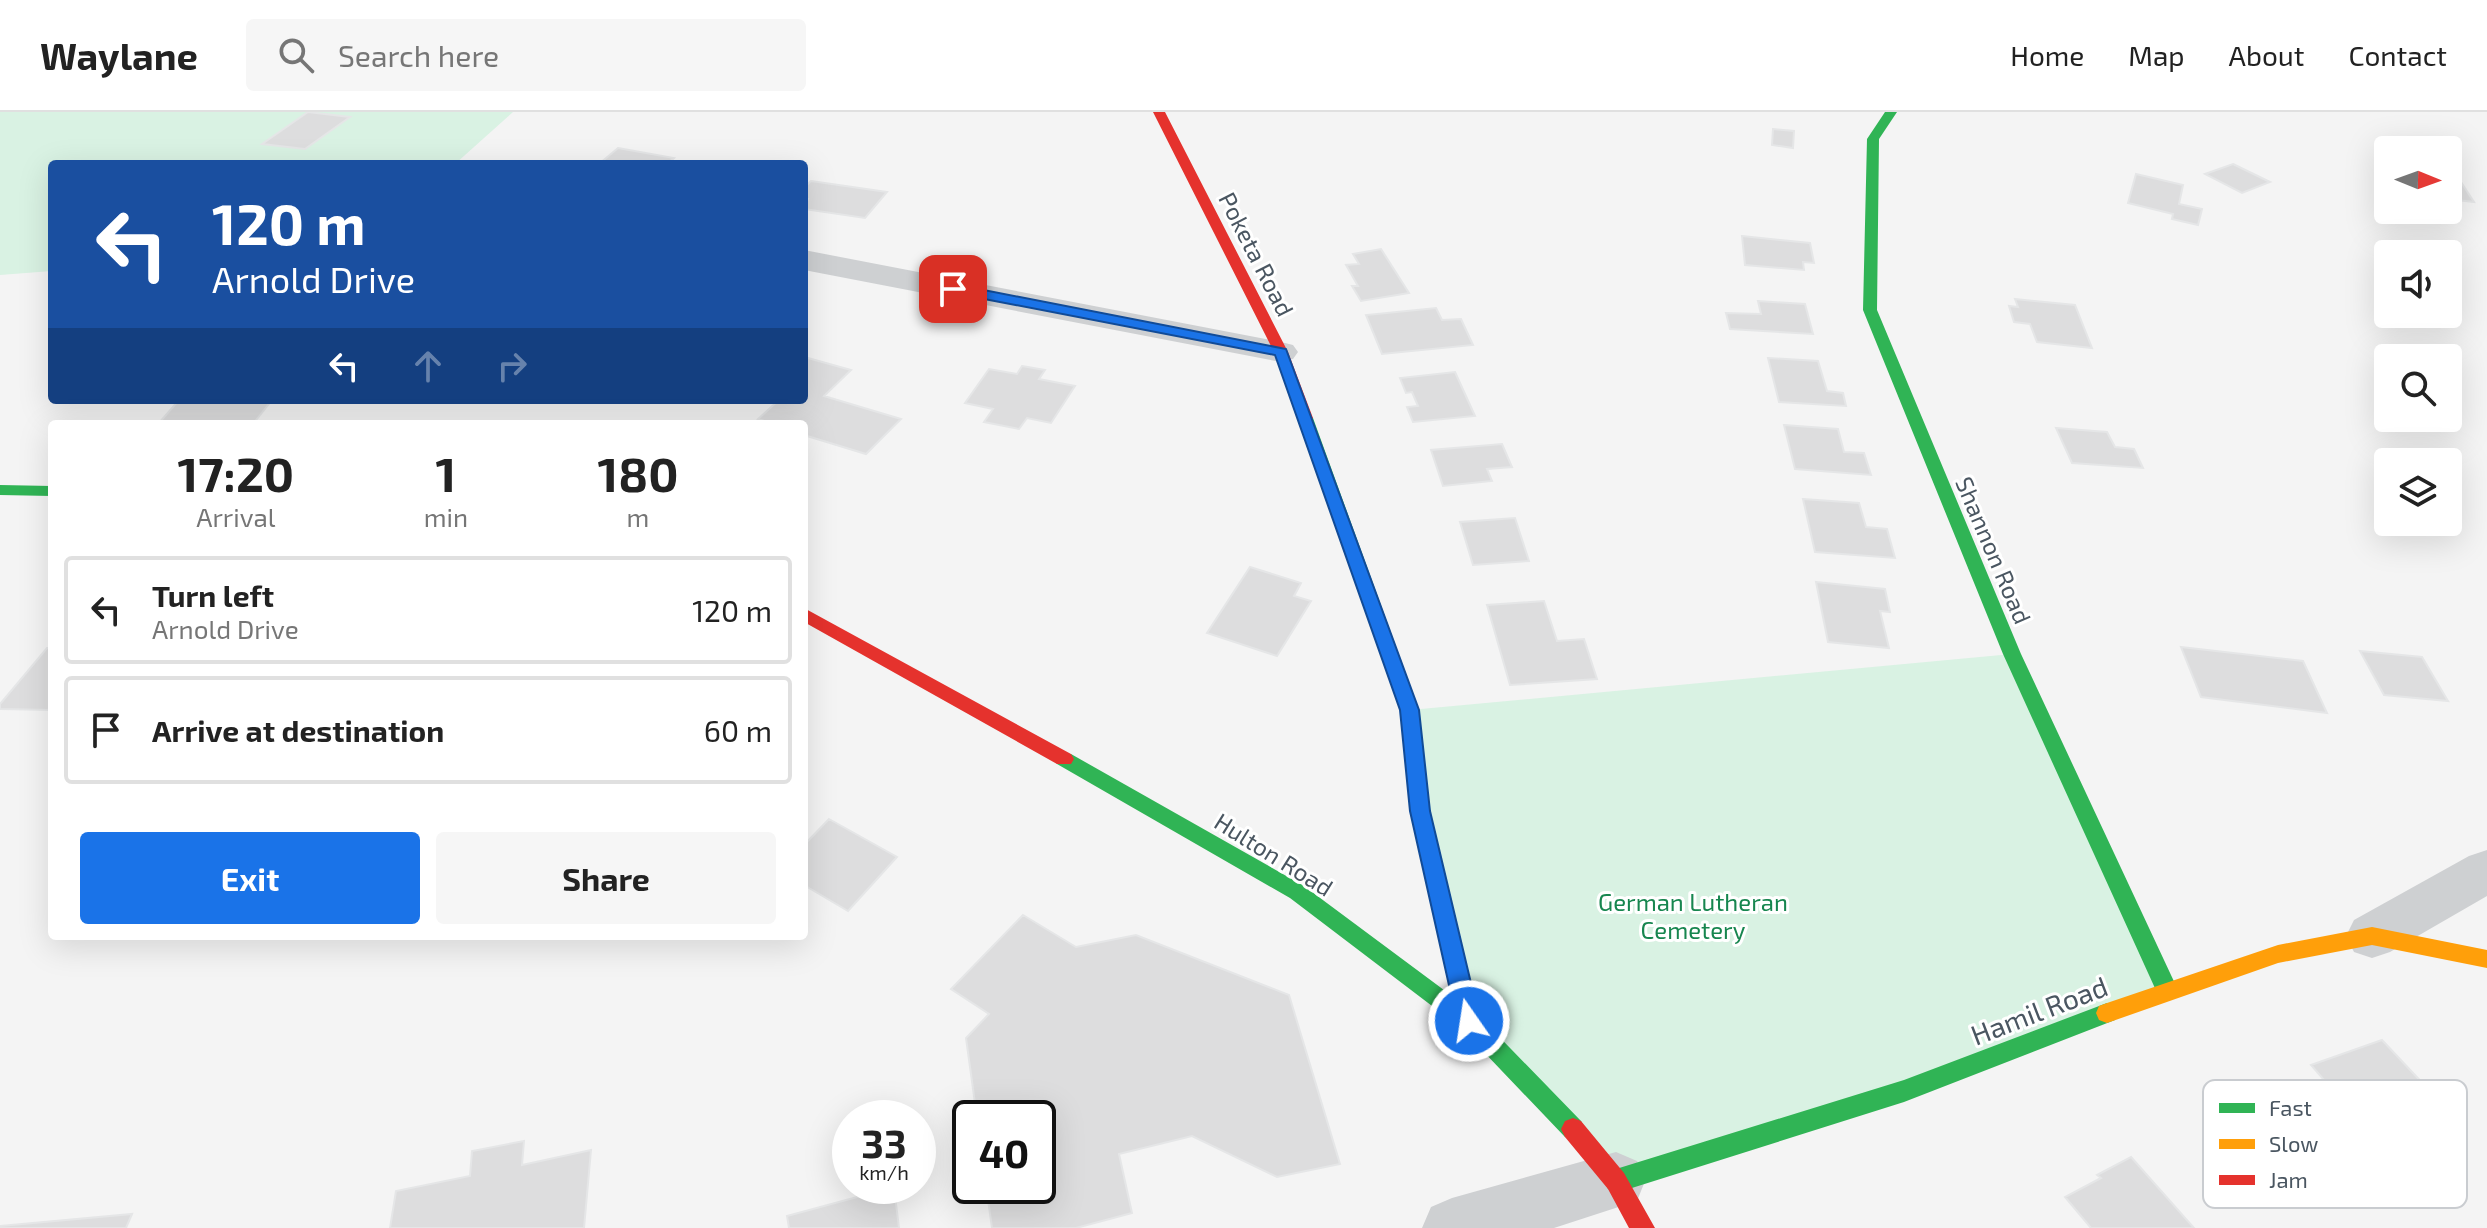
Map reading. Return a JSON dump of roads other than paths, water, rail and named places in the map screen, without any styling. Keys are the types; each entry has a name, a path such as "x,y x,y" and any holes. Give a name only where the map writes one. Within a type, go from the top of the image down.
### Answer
{"street":[{"name":"Poketa Road","path":"1159,112 1281,352 1410,710 1420,811 1469,1021"},
{"name":"Shannon Road","path":"1891,112 1873,139 1870,310 2012,654 2167,990"},
{"path":"808,261 1281,352"},
{"path":"0,490 48,491"},
{"name":"Hulton Road","path":"808,616 913,672 1297,892 1469,1021 1551,1103 1630,1205"},
{"path":"2372,936 2487,871"},
{"name":"Hamil Road","path":"1630,1205 1904,1091 2167,990 2278,954 2372,936 2487,959"},
{"path":"1452,1228 1630,1205"}],"park label":[{"name":"German Lutheran Cemetery","path":"1693,915"}]}
